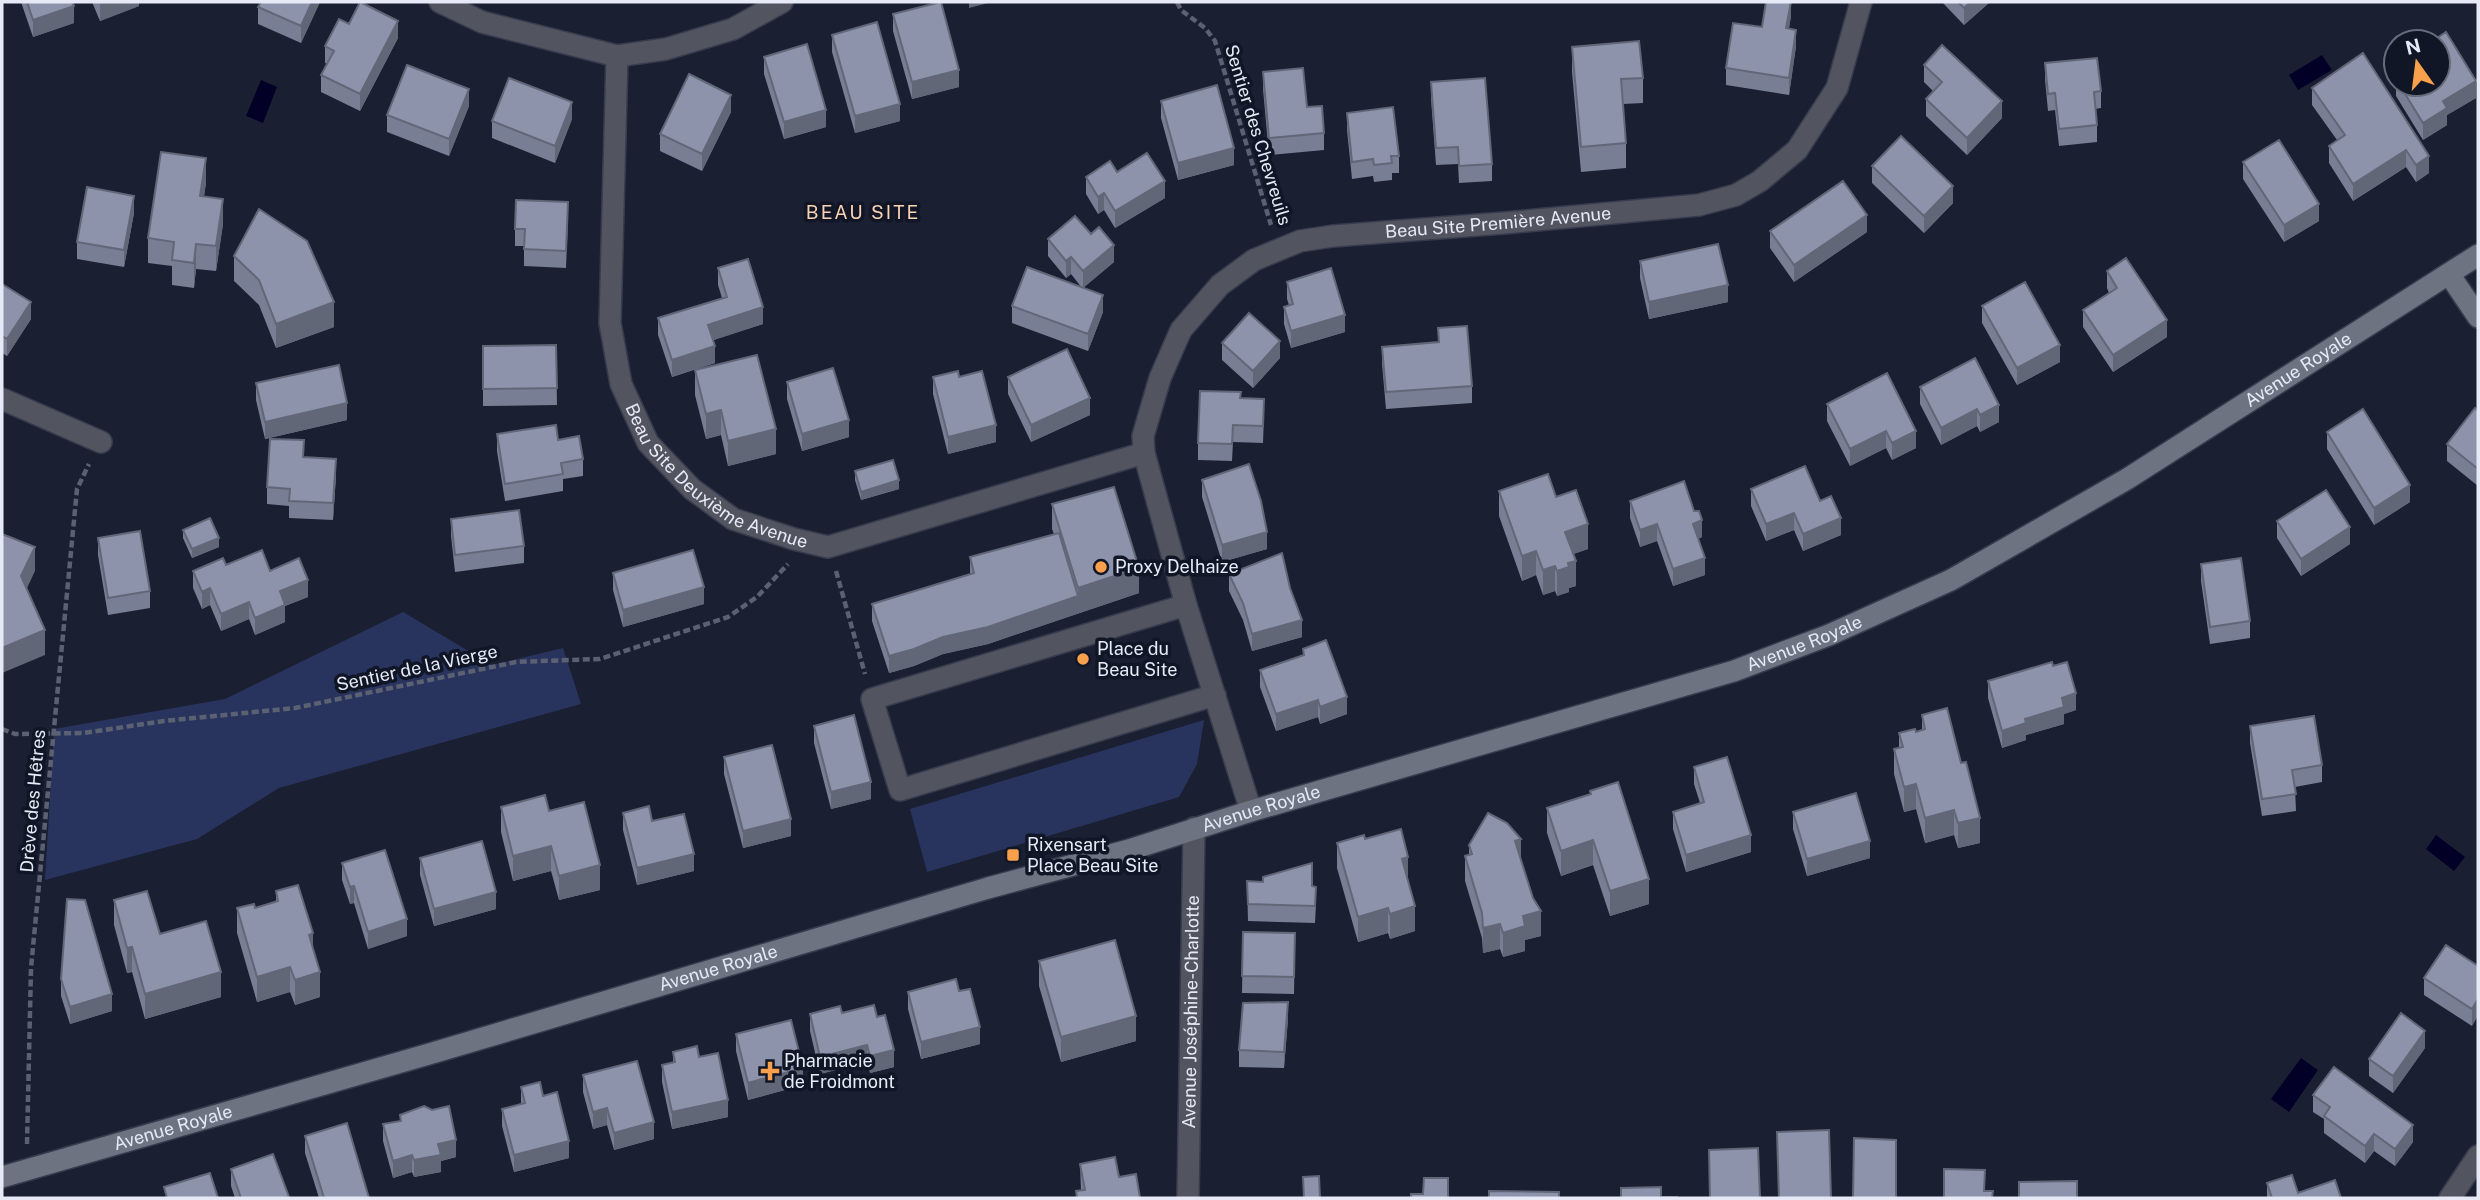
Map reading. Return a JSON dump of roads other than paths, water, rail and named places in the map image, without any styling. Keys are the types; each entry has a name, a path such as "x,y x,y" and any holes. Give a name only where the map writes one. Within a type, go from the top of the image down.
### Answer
{"street":[{"path":"440,2 482,22 617,56 666,48 733,29 782,2"},
{"name":"Beau Site Première Avenue","path":"1144,453 1143,436 1160,378 1181,330 1220,285 1254,260 1300,242 1333,236 1699,205 1736,195 1760,181 1797,150 1837,88 1861,2"},
{"name":"Beau Site Deuxième Avenue","path":"617,56 610,323 621,384 648,443 692,489 733,519 794,540 828,547 1144,453"},
{"name":"Avenue Royale","path":"2,1177 988,888 1129,850 1251,811 1734,671 1829,635 1939,586 2127,479 2478,255"},
{"path":"2449,274 2478,317"},
{"path":"2,399 100,442"},
{"path":"1144,453 1186,605 1251,811"},
{"path":"1186,605 872,699 900,790 1215,695"},
{"name":"Avenue Joséphine-Charlotte","path":"1188,1198 1194,828"},
{"path":"2450,1198 2478,1156"}],"place":[{"name":"Proxy Delhaize","path":"1101,567"},
{"name":"Place du Beau Site","path":"1083,659"},
{"name":"Rixensart Place Beau Site","path":"1013,855"},
{"name":"Pharmacie de Froidmont","path":"770,1071"}],"district":[{"name":"BEAU SITE","path":"863,212"}]}
